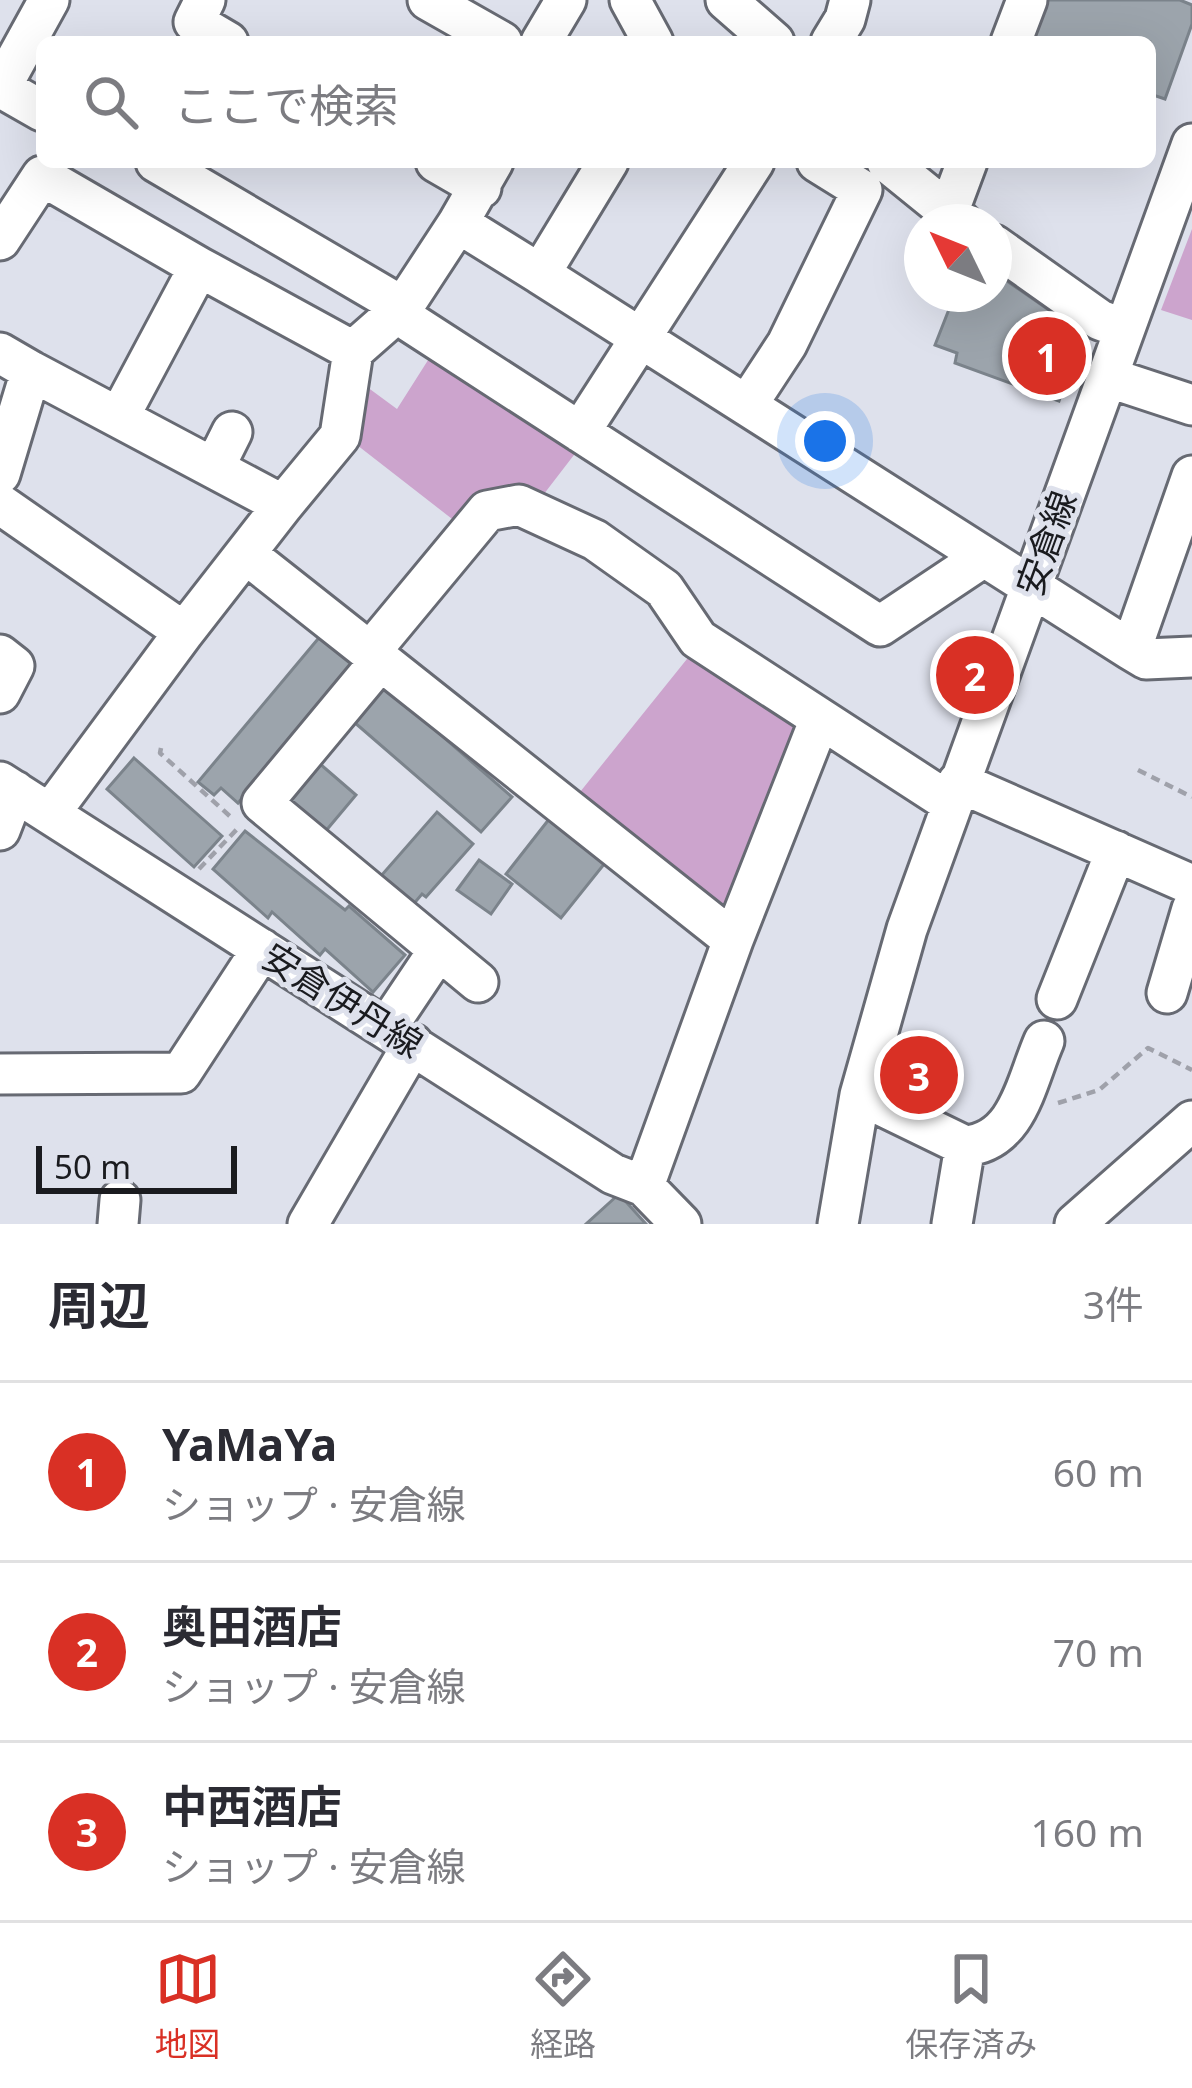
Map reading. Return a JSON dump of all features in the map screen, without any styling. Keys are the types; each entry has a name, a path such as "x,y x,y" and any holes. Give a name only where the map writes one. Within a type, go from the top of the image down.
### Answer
{"street":[{"path":"36,108 0,87 50,0"},
{"path":"428,0 491,36"},
{"path":"545,36 566,0"},
{"path":"630,0 650,36"},
{"path":"726,0 767,36"},
{"path":"835,36 850,0"},
{"path":"1013,36 1027,0"},
{"name":"安倉線","path":"838,1224 860,1095 907,929 1192,144"},
{"path":"166,168 403,308 410,322 880,626 982,558"},
{"path":"540,274 604,168"},
{"path":"580,432 750,168"},
{"path":"747,405 787,344 862,190 827,168"},
{"path":"894,168 937,204"},
{"path":"957,204 966,168"},
{"path":"0,240 45,169 186,260 352,351"},
{"path":"51,812 184,632 340,436 352,351 403,308 487,175"},
{"path":"118,417 186,260 207,192"},
{"path":"458,224 1146,659 1192,657"},
{"path":"1012,258 1100,320 1124,329"},
{"path":"0,474 16,362 283,505"},
{"path":"1107,376 1192,405"},
{"path":"214,468 232,432"},
{"path":"1131,650 1192,476"},
{"path":"0,505 184,632"},
{"path":"478,982 251,814 488,511 519,505 595,539 664,589 698,639 820,719 955,793 1116,851 1192,885"},
{"path":"246,554 733,940"},
{"path":"644,1186 820,719"},
{"path":"0,830 7,786"},
{"name":"安倉伊丹線","path":"7,786 613,1174 644,1186 681,1224"},
{"path":"1057,999 1116,851"},
{"path":"1167,993 1192,909"},
{"path":"0,1073 181,1073 262,949"},
{"path":"308,1224 437,951"},
{"path":"860,1095 965,1146 983,1145 1005,1128 1026,1092 1044,1041"},
{"path":"1075,1224 1192,1121"},
{"path":"952,1224 965,1146"}],"path":[{"path":"161,748 160,753 251,814 199,869 201,874 181,896"},
{"path":"1138,770 1192,797"},
{"path":"1048,1106 1099,1090 1148,1048 1192,1070"}],"shaded area":[{"path":"1192,229 1192,320 1161,310"},
{"path":"437,346 577,451 537,503 456,522 348,438 363,384 397,409"},
{"path":"695,649 802,726 725,916 576,797"}],"building":[{"path":"1046,0 1180,0 1192,5 1192,24 1165,99 1156,96 1156,36 1034,36"},
{"path":"1012,284 1082,333 1059,401 955,363 957,353 935,345 948,312 1012,312"},
{"path":"323,633 356,662 238,803 221,788 214,795 198,782"},
{"path":"385,686 512,797 481,832 354,722"},
{"path":"134,758 222,836 194,867 107,789"},
{"path":"319,763 356,795 324,833 287,800"},
{"path":"437,812 473,844 406,913 373,885"},
{"path":"550,818 605,863 561,918 506,874"},
{"path":"245,831 345,910 349,906 405,955 373,992 325,949 320,955 272,912 268,918 213,869"},
{"path":"479,860 512,884 491,914 457,890"},
{"path":"619,1194 646,1224 586,1224"}],"place":[{"name":"YaMaYa","path":"1047,356"},
{"name":"奥田酒店","path":"975,675"},
{"name":"中西酒店","path":"919,1075"}]}
